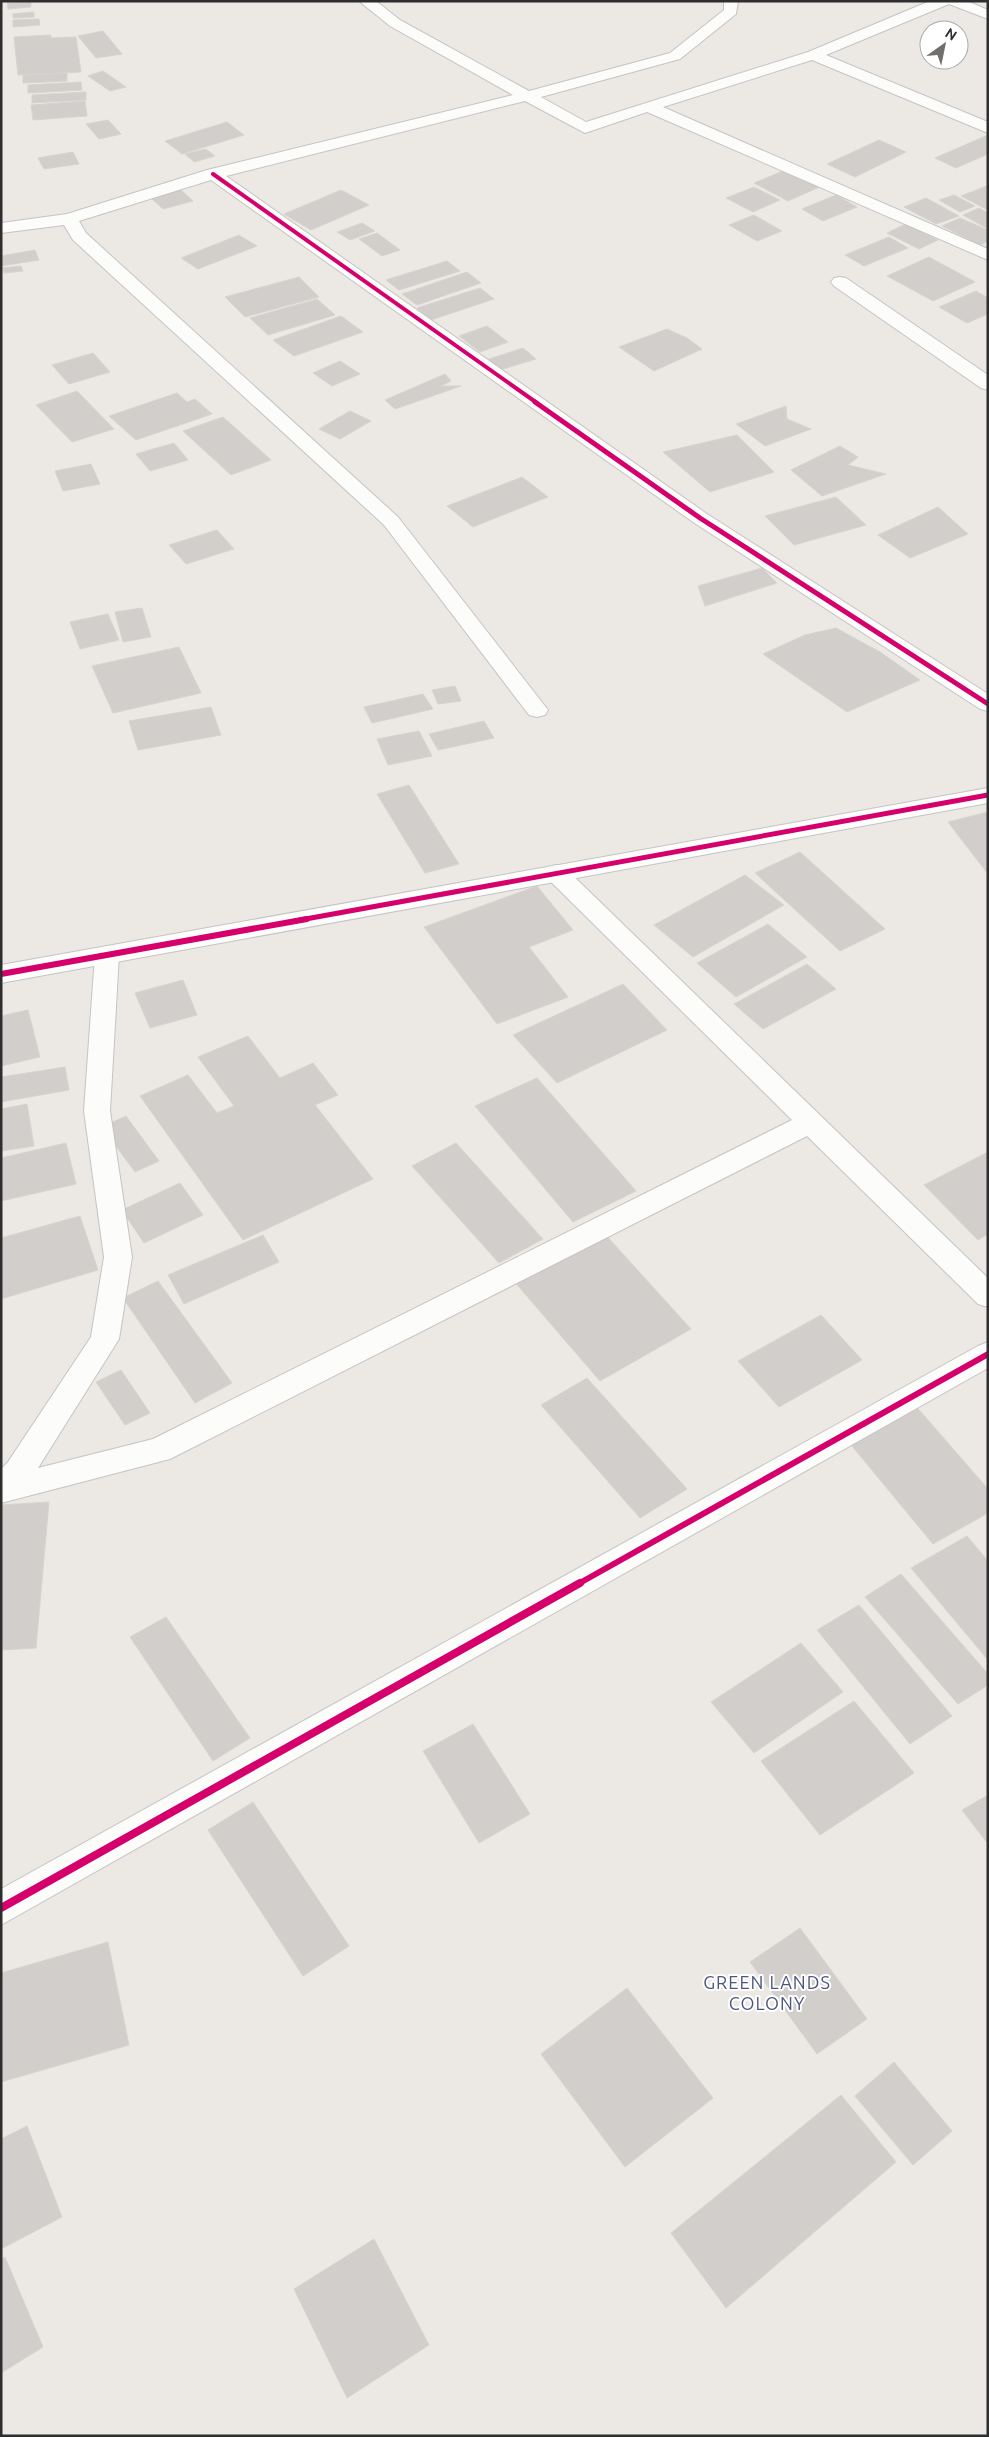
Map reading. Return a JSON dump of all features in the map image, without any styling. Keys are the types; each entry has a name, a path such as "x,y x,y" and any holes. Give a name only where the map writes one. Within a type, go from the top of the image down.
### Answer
{"street":[{"path":"366,1 395,23 585,128 648,106 813,55 943,1"},
{"path":"1,228 69,219 213,174 527,96 675,56 731,11 731,1"},
{"path":"954,1 988,15"},
{"path":"813,55 988,128"},
{"path":"648,106 988,254"},
{"path":"213,174 700,518 988,704"},
{"path":"69,219 79,236 392,520 536,710"},
{"path":"840,282 988,384"},
{"path":"1,974 988,795"},
{"path":"556,873 988,1296"},
{"path":"1,1489 19,1471 105,1339 118,1257 97,1111 107,955"},
{"path":"1,1489 159,1450 811,1122"},
{"path":"1,1908 988,1354"}],"building":[{"path":"7,1 31,1 31,7 8,9"},
{"path":"34,12 34,17 13,18 13,14"},
{"path":"39,19 40,25 13,27 13,20"},
{"path":"103,31 122,54 96,58 78,36"},
{"path":"51,35 51,38 76,37 81,72 18,75 14,37"},
{"path":"103,71 126,87 110,91 88,76"},
{"path":"67,73 67,81 23,83 23,75"},
{"path":"81,82 82,90 28,93 28,85"},
{"path":"86,92 86,100 32,103 32,95"},
{"path":"85,101 87,116 33,120 31,105"},
{"path":"108,120 121,134 99,139 86,124"},
{"path":"227,122 244,135 182,154 165,141"},
{"path":"988,135 988,154 956,168 935,158"},
{"path":"879,140 906,152 855,177 827,164"},
{"path":"206,149 215,156 194,162 185,154"},
{"path":"73,152 79,164 44,169 38,158"},
{"path":"790,168 824,185 788,201 754,183"},
{"path":"987,186 988,210 961,196"},
{"path":"754,187 780,200 753,212 726,198"},
{"path":"181,190 193,201 163,209 151,198"},
{"path":"341,190 369,205 311,230 284,214"},
{"path":"836,195 857,207 823,221 802,209"},
{"path":"954,195 975,206 960,212 939,200"},
{"path":"926,198 959,216 936,224 904,207"},
{"path":"979,208 988,213 988,229 963,215"},
{"path":"754,215 782,231 757,241 729,225"},
{"path":"960,218 988,230 988,241 980,245 942,226"},
{"path":"362,223 375,231 350,240 337,232"},
{"path":"906,224 938,240 919,249 887,233"},
{"path":"377,233 400,250 382,256 359,239"},
{"path":"239,235 257,246 198,269 181,258"},
{"path":"889,237 908,248 864,266 845,255"},
{"path":"35,250 39,260 1,266 1,256"},
{"path":"929,257 975,282 933,301 887,276"},
{"path":"447,261 460,271 399,290 386,280"},
{"path":"21,266 23,271 4,273 3,268"},
{"path":"467,272 481,283 417,305 402,294"},
{"path":"299,277 319,297 245,317 225,297"},
{"path":"480,288 494,299 431,320 417,308"},
{"path":"976,291 988,298 988,314 967,323 939,307"},
{"path":"317,299 335,315 268,335 250,318"},
{"path":"341,316 363,332 294,356 273,340"},
{"path":"487,326 508,342 480,352 459,336"},
{"path":"667,329 687,338 702,349 654,371 619,347"},
{"path":"523,348 536,359 500,370 486,360"},
{"path":"93,353 110,372 69,384 52,365"},
{"path":"340,361 360,374 332,386 313,373"},
{"path":"445,374 451,381 441,386 461,386 395,409 385,400"},
{"path":"77,391 114,429 72,442 36,405"},
{"path":"177,393 187,402 195,399 212,414 136,440 109,416"},
{"path":"786,406 787,419 811,429 765,446 736,424"},
{"path":"350,411 371,421 340,439 319,429"},
{"path":"223,417 271,460 231,475 183,431"},
{"path":"737,435 774,472 710,492 663,452"},
{"path":"174,443 188,460 150,471 136,454"},
{"path":"840,446 858,457 848,465 886,474 822,496 791,470"},
{"path":"91,464 100,484 63,491 55,471"},
{"path":"522,477 548,497 473,527 447,506"},
{"path":"836,497 866,525 794,545 765,516"},
{"path":"938,507 968,534 910,558 878,535"},
{"path":"217,530 234,549 186,564 169,545"},
{"path":"762,568 777,583 705,606 698,586"},
{"path":"142,608 151,637 123,642 115,612"},
{"path":"108,614 119,640 80,649 70,622"},
{"path":"836,628 880,652 920,680 847,712 763,654 805,635"},
{"path":"179,647 201,693 113,713 92,666"},
{"path":"455,686 461,701 438,704 432,690"},
{"path":"423,694 433,709 372,723 364,707"},
{"path":"211,707 221,735 138,750 129,721"},
{"path":"484,721 494,738 438,750 429,734"},
{"path":"419,731 432,756 388,765 377,739"},
{"path":"409,785 459,864 425,873 377,794"},
{"path":"988,812 988,874 948,822"},
{"path":"800,852 885,929 840,951 755,873"},
{"path":"745,875 784,905 693,957 654,925"},
{"path":"537,886 573,930 529,947 568,997 497,1024 424,927"},
{"path":"768,924 807,957 736,997 697,963"},
{"path":"807,964 836,989 763,1029 734,1004"},
{"path":"183,980 197,1015 150,1028 135,993"},
{"path":"623,984 667,1030 557,1083 513,1035"},
{"path":"28,1010 40,1057 1,1066 1,1016"},
{"path":"248,1036 280,1078 313,1063 338,1095 315,1105 373,1179 243,1240 140,1096 188,1075 217,1113 234,1106 198,1057"},
{"path":"65,1067 69,1090 1,1102 1,1077"},
{"path":"537,1078 636,1191 573,1222 475,1106"},
{"path":"27,1104 34,1146 1,1151 1,1109"},
{"path":"126,1116 159,1161 135,1172 102,1127"},
{"path":"66,1143 76,1184 1,1201 1,1158"},
{"path":"456,1143 543,1239 499,1263 412,1166"},
{"path":"988,1152 988,1234 978,1240 924,1185"},
{"path":"180,1183 203,1215 144,1243 122,1210"},
{"path":"80,1216 98,1270 1,1299 1,1238"},
{"path":"603,1232 691,1329 600,1381 513,1280"},
{"path":"263,1235 279,1262 184,1304 168,1275"},
{"path":"158,1281 232,1383 195,1403 123,1298"},
{"path":"821,1315 862,1360 779,1407 738,1361"},
{"path":"121,1370 150,1413 125,1425 96,1382"},
{"path":"587,1378 687,1489 640,1518 541,1405"},
{"path":"914,1404 988,1489 988,1513 933,1544 847,1440"},
{"path":"49,1502 36,1648 1,1650 1,1505"},
{"path":"967,1536 988,1561 988,1660 911,1568"},
{"path":"901,1574 988,1674 988,1685 958,1704 865,1597"},
{"path":"859,1605 952,1716 910,1744 817,1630"},
{"path":"166,1617 250,1738 213,1761 130,1637"},
{"path":"801,1643 843,1692 754,1753 711,1702"},
{"path":"854,1701 914,1773 820,1835 761,1761"},
{"path":"473,1724 530,1814 479,1843 423,1751"},
{"path":"988,1795 988,1844 962,1810"},
{"path":"253,1802 349,1946 303,1976 208,1830"},
{"path":"800,1928 867,2019 817,2054 750,1962"},
{"path":"108,1942 129,2045 1,2082 1,1973"},
{"path":"627,1988 713,2098 625,2167 541,2054"},
{"path":"894,2062 952,2131 913,2165 855,2096"},
{"path":"841,2095 896,2162 726,2308 671,2233"},
{"path":"27,2126 62,2217 1,2249 1,2139"},
{"path":"374,2239 429,2345 347,2398 294,2289"},
{"path":"5,2257 43,2347 1,2373 1,2259"}],"cycle path":[{"path":"213,174 700,518 988,704"},
{"path":"1,974 988,795"},
{"path":"1,1908 988,1354"}],"district":[{"name":"GREEN LANDS COLONY","path":"767,1994"}]}
